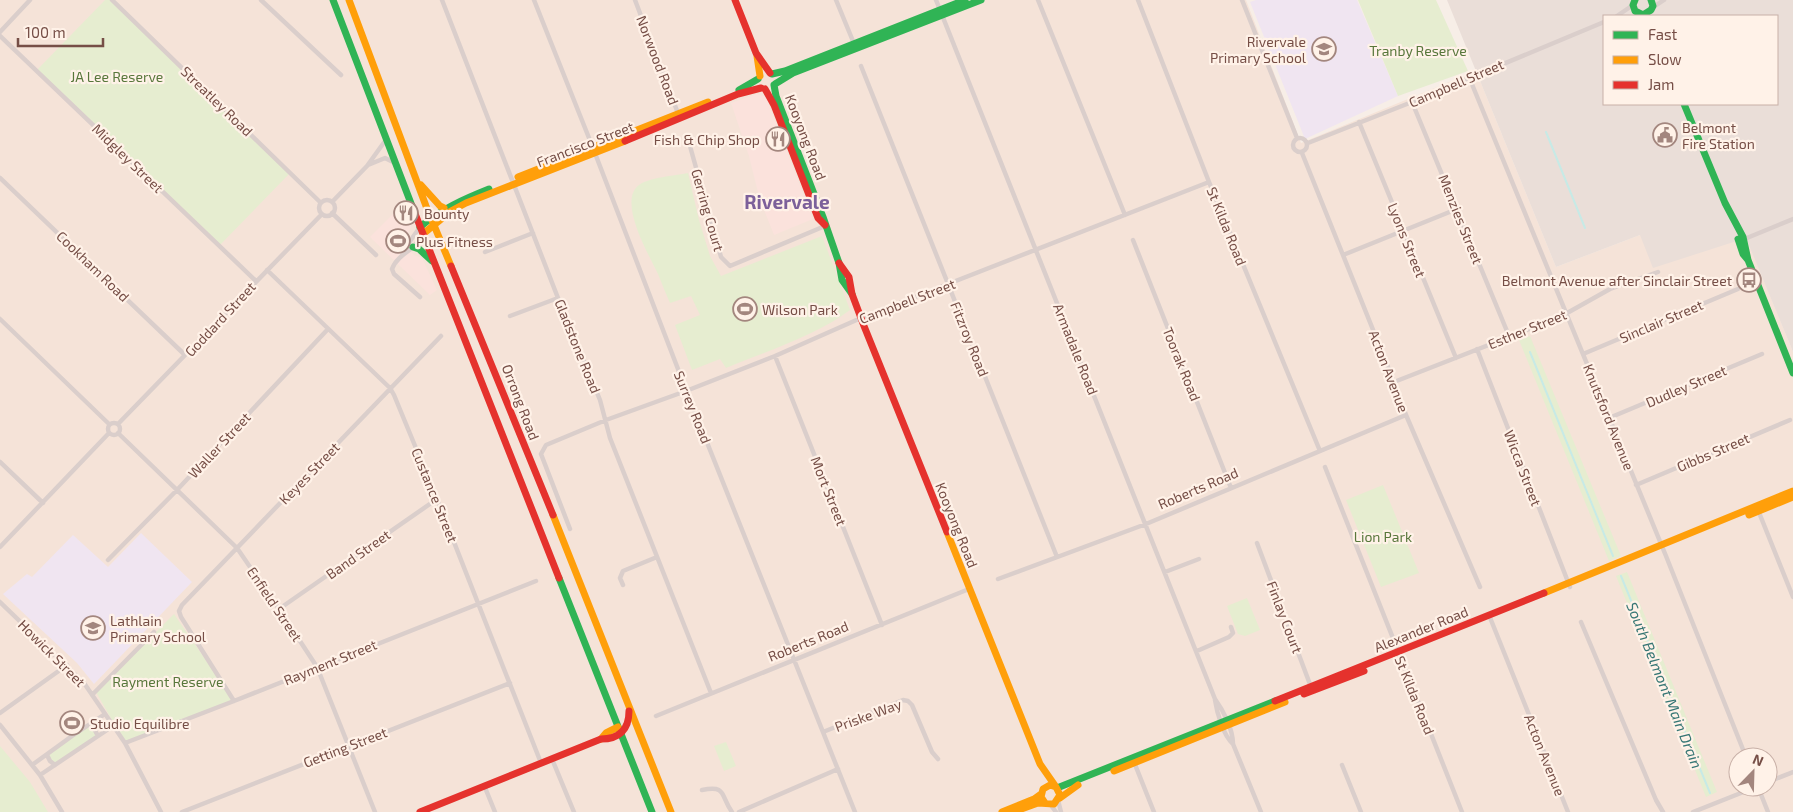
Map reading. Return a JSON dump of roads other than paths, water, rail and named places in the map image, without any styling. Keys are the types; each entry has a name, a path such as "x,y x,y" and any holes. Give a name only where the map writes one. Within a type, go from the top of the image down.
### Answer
{"main road":[{"name":"Orrong Road","path":"333,0 394,163 424,234 652,812"},
{"name":"Orrong Road","path":"349,0 434,225 488,353 671,812"},
{"path":"735,0 756,53 758,84 763,89 770,89 793,73 966,0"},
{"path":"941,12 981,0"},
{"path":"1643,11 1651,0"},
{"path":"759,77 764,72 785,71 855,47"},
{"path":"756,53 775,78 775,84"},
{"name":"Francisco Street","path":"679,117 746,86 759,77"},
{"name":"Kooyong Road","path":"775,84 776,96 817,199 825,226 839,262 849,277 852,294 861,318 969,589 1040,764 1057,787"},
{"name":"Francisco Street","path":"420,227 444,208 738,94 763,89"},
{"name":"Kooyong Road","path":"763,89 774,105 818,218 825,226"},
{"path":"1684,105 1741,241 1748,253 1748,260 1793,373"},
{"path":"417,181 444,208"},
{"name":"Francisco Street","path":"424,234 459,206 513,182"},
{"path":"409,249 419,250 434,262"},
{"name":"Alexander Road","path":"1758,509 1793,491"},
{"name":"Alexander Road","path":"1059,799 1074,787 1133,761 1758,509 1793,498"},
{"path":"420,812 552,758 601,739 608,739 627,728 629,708"},
{"name":"Alexander Road","path":"1057,787 1133,761"},
{"name":"Kooyong Road","path":"1040,764 1043,790"},
{"path":"1002,812 1034,799 1050,785 1057,787 1060,793 1059,799 1054,804 1031,804 1013,812"},
{"path":"1043,790 1047,804"}],"street":[{"path":"0,32 30,0"},
{"name":"Streatley Road","path":"112,0 321,203"},
{"path":"261,0 340,75"},
{"name":"Gladstone Road","path":"442,0 606,420 610,438 712,693"},
{"name":"Surrey Road","path":"534,0 686,391 855,812"},
{"name":"Norwood Road","path":"635,0 679,117"},
{"path":"836,0 855,47"},
{"name":"Armadale Road","path":"936,0 1197,651 1215,699 1216,708 1233,738 1233,744 1261,812"},
{"path":"1038,0 1125,215"},
{"name":"St Kilda Road","path":"1138,0 1209,182 1320,451"},
{"path":"1242,0 1297,138"},
{"path":"1624,15 1643,11 1664,0"},
{"name":"Campbell Street","path":"1308,142 1412,102 1603,22"},
{"name":"Midgley Street","path":"0,36 256,281"},
{"name":"Fitzroy Road","path":"862,66 1057,557"},
{"name":"Knutsford Avenue","path":"1469,77 1742,747"},
{"name":"Menzies Street","path":"1412,102 1509,336"},
{"name":"Lyons Street","path":"1359,122 1456,358"},
{"path":"1297,138 1305,139 1308,142 1306,151 1302,153 1296,151 1293,144 1297,138"},
{"path":"332,202 367,166 386,139"},
{"name":"Gerring Court","path":"688,139 721,256 730,266 825,226"},
{"name":"Acton Avenue","path":"1302,153 1406,415 1480,587"},
{"path":"367,166 385,158 394,163"},
{"name":"Cookham Road","path":"0,178 185,355"},
{"name":"Campbell Street","path":"570,529 541,454 542,449 546,445 606,420 775,356 861,318 1209,182"},
{"path":"332,202 325,200 321,203 319,210 322,214 328,215 332,213"},
{"path":"332,202 334,207 332,213"},
{"path":"1343,254 1403,232 1456,209"},
{"path":"332,213 376,256"},
{"name":"Goddard Street","path":"118,424 322,214"},
{"path":"1741,241 1793,219"},
{"path":"409,249 408,244 420,227"},
{"path":"485,252 533,233"},
{"path":"420,297 393,272 394,264 424,234"},
{"name":"Toorak Road","path":"1133,240 1231,488"},
{"name":"Custance Street","path":"267,270 390,388 437,499 540,763"},
{"name":"Esther Street","path":"1394,382 1567,314 1610,289 1658,272"},
{"name":"Sinclair Street","path":"1583,354 1738,289"},
{"path":"510,316 558,298"},
{"path":"0,319 109,424 118,424 120,427 118,433 113,435 110,433 107,428 109,424"},
{"name":"Waller Street","path":"108,560 177,490 328,329"},
{"name":"Keyes Street","path":"234,702 181,617 182,605 441,336"},
{"name":"Wicca Street","path":"1477,350 1569,585"},
{"name":"Dudley Street","path":"1609,418 1762,354"},
{"name":"Mort Street","path":"775,356 882,625"},
{"name":"Roberts Road","path":"998,579 1146,524 1406,415"},
{"name":"Gibbs Street","path":"1636,485 1790,420"},
{"path":"0,547 110,433"},
{"name":"Enfield Street","path":"118,433 237,548 279,609 317,667 375,812"},
{"path":"0,462 43,503"},
{"name":"St Kilda Road","path":"1325,467 1462,812"},
{"name":"Band Street","path":"279,609 437,499"},
{"path":"1758,509 1793,597"},
{"name":"Finlay Court","path":"1257,543 1312,689"},
{"path":"623,586 620,578 623,571 657,557"},
{"path":"1165,572 1199,560"},
{"name":"Rayment Street","path":"125,743 234,702 317,667 536,581"},
{"name":"Roberts Road","path":"656,716 969,589"},
{"name":"Howick Street","path":"0,602 79,677 125,743 161,812"},
{"name":"Acton Avenue","path":"1489,617 1568,812"},
{"path":"1580,622 1656,800 1663,812"},
{"path":"1197,651 1229,637 1233,632 1231,627"},
{"path":"92,695 154,632"},
{"path":"0,714 67,665"},
{"name":"Getting Street","path":"182,812 510,683"},
{"name":"Priske Way","path":"823,732 903,700 908,701 912,705 932,752 938,759"},
{"path":"32,765 105,714"},
{"path":"92,723 98,736"},
{"path":"0,725 40,775 62,812"},
{"path":"40,775 113,726"},
{"path":"47,755 55,765"},
{"path":"552,758 574,812"},
{"path":"1133,761 1154,812"},
{"path":"1342,765 1361,812"},
{"path":"739,812 838,769"},
{"path":"1778,778 1793,772"},
{"path":"484,786 495,812"},
{"path":"702,790 720,789 732,812"},
{"path":"1693,812 1731,797"},
{"path":"1761,797 1768,812"},
{"path":"1059,799 1061,812"},
{"path":"1656,800 1658,812"},
{"path":"1047,804 1056,812"}],"waterway":[{"name":"South Belmont Main Drain","path":"1546,132 1585,228"},
{"name":"South Belmont Main Drain","path":"1530,352 1613,556"},
{"name":"South Belmont Main Drain","path":"1621,576 1710,793"}],"place":[{"name":"Rivervale Primary School","path":"1324,49"},
{"name":"Belmont Fire Station","path":"1665,135"},
{"name":"Fish & Chip Shop","path":"778,139"},
{"name":"Bounty","path":"406,213"},
{"name":"Plus Fitness","path":"398,241"},
{"name":"Belmont Avenue after Sinclair Street","path":"1749,280"},
{"name":"Wilson Park","path":"745,309"},
{"name":"Lathlain Primary School","path":"93,628"},
{"name":"Studio Equilibre","path":"72,723"}],"district":[{"name":"Rivervale","path":"787,201"}],"park label":[{"name":"Tranby Reserve","path":"1418,50"},
{"name":"JA Lee Reserve","path":"117,76"},
{"name":"Lion Park","path":"1383,536"},
{"name":"Rayment Reserve","path":"168,681"}]}
